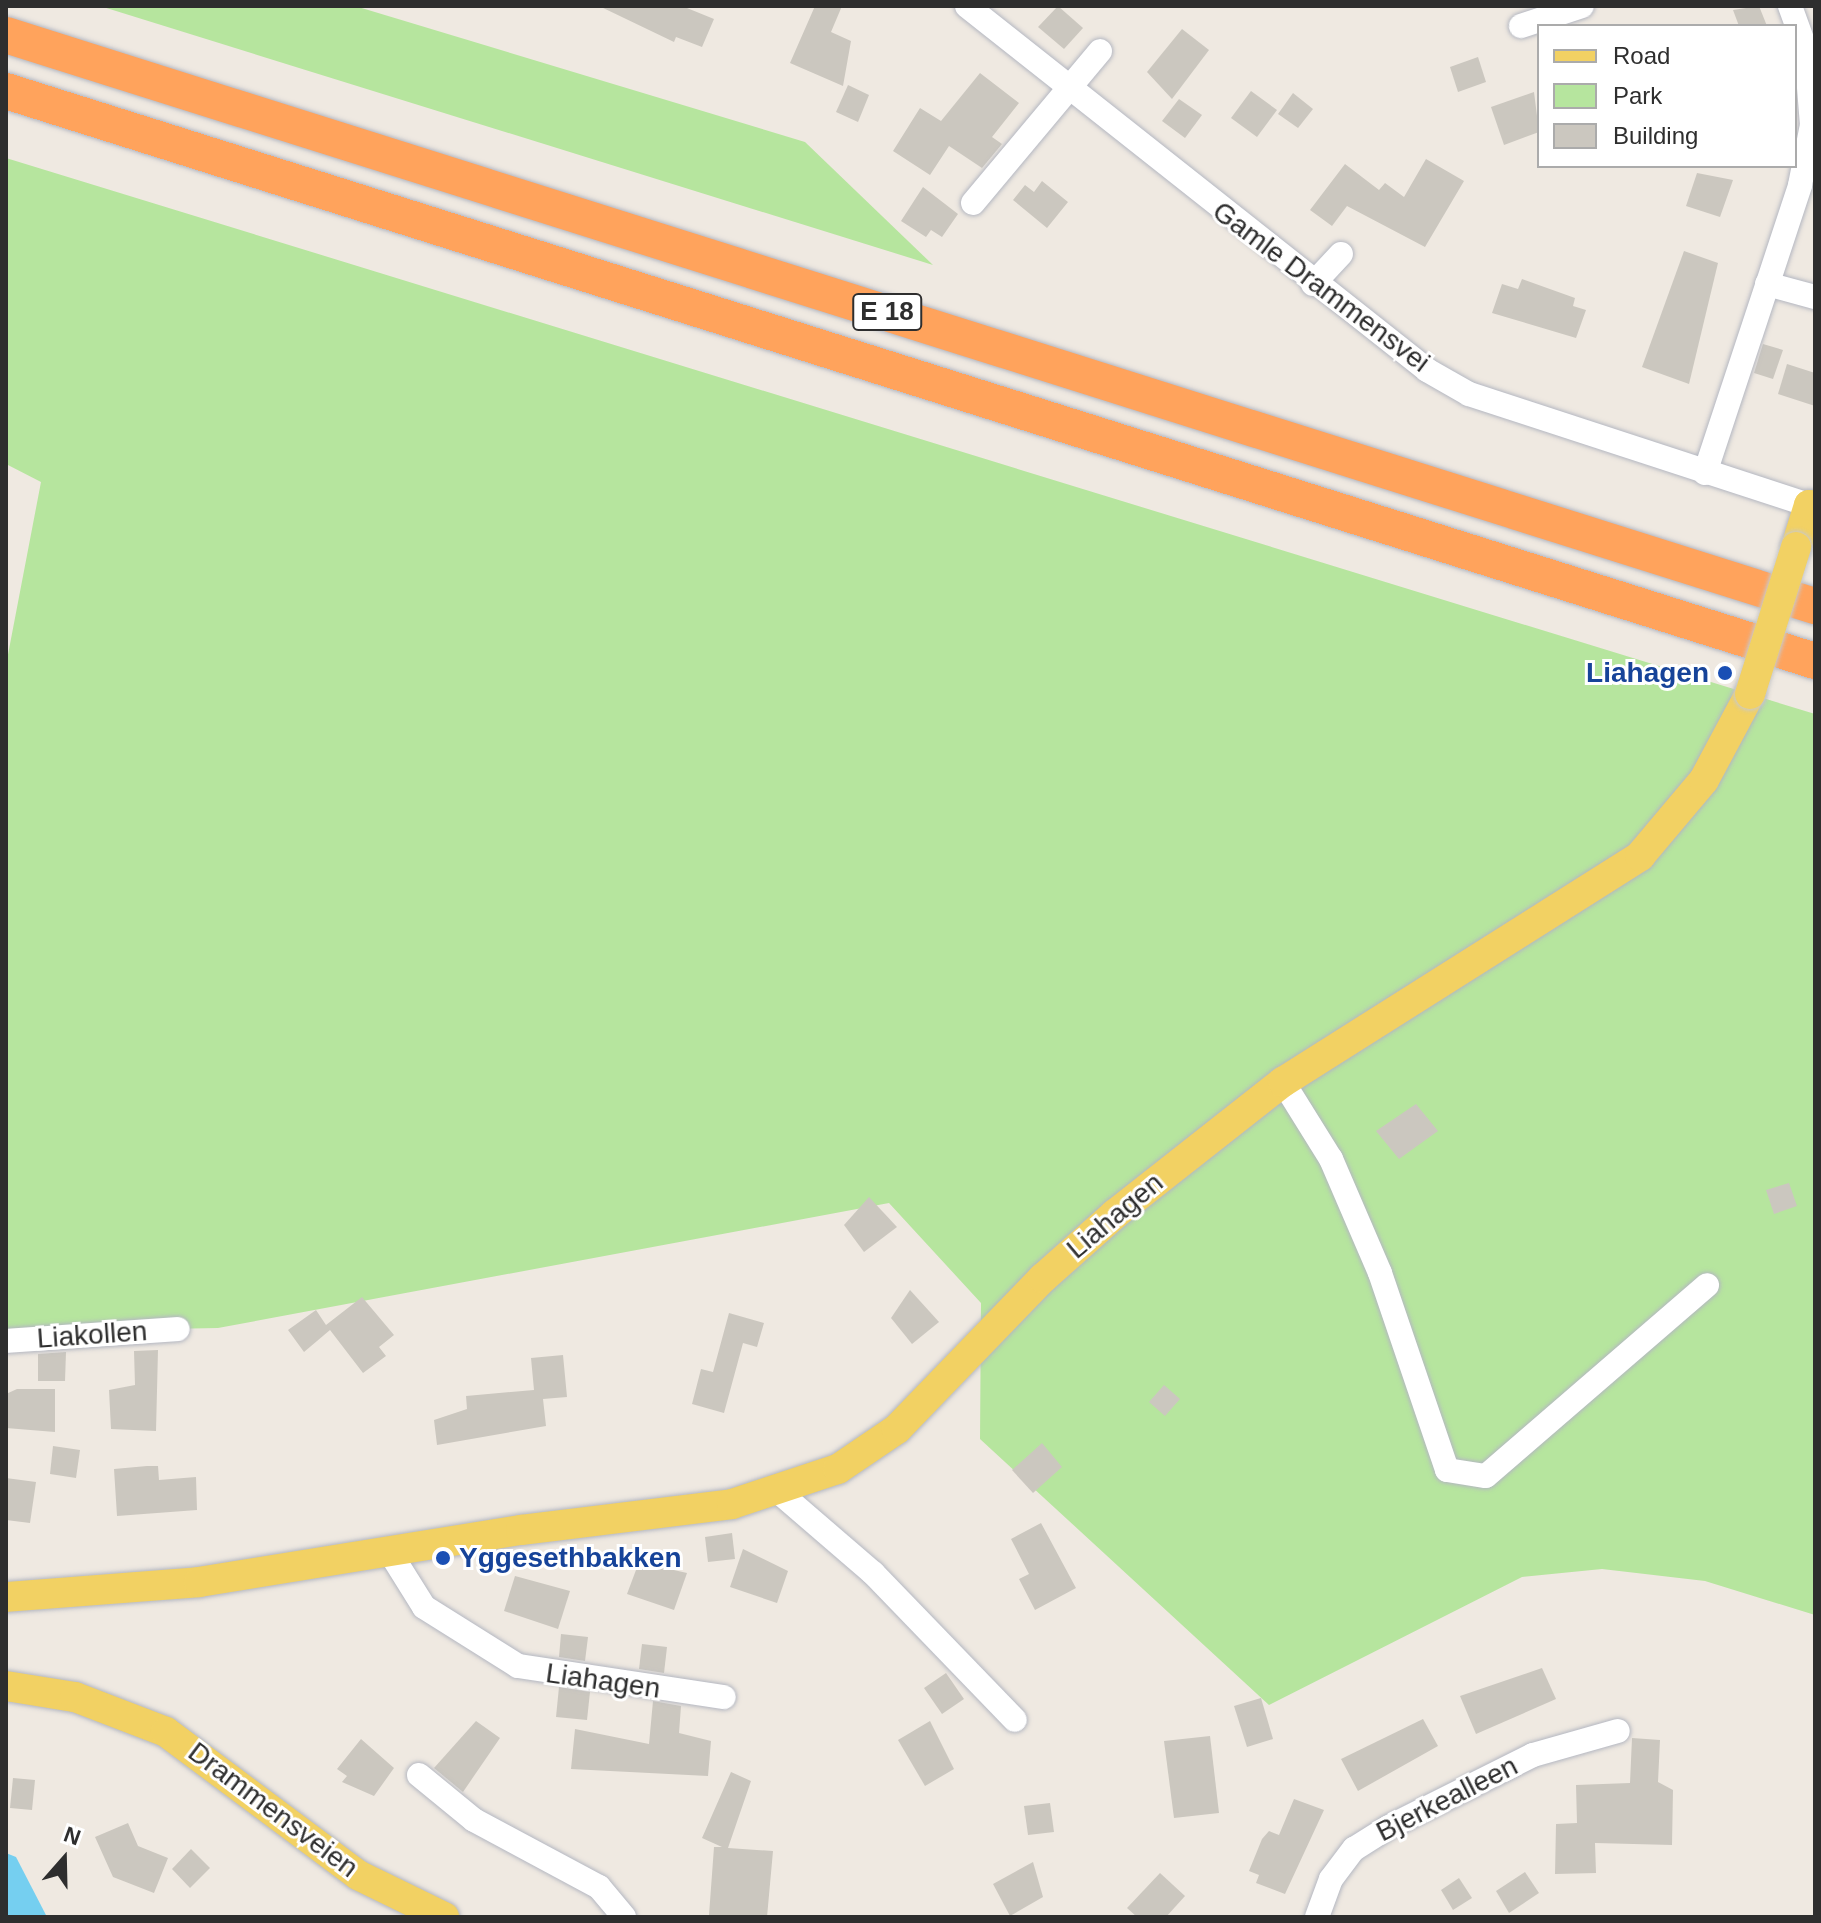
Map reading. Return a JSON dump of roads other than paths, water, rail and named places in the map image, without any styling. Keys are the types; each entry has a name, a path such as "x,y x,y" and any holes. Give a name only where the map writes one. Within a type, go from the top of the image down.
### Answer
{"highway":[{"name":"E 18","path":"6,35 1815,606"},
{"name":"E 18","path":"6,91 1815,661"}],"main road":[{"name":"Liahagen","path":"6,1597 199,1582 780,1493 838,1469 897,1429 1043,1278 1283,1082 1640,856 1704,780 1750,694 1812,506"},
{"name":"Drammensveien","path":"6,1686 75,1697 166,1732 358,1875 444,1917"}],"street":[{"name":"Gamle Drammensvei","path":"967,6 1386,343 1469,394 1812,506"},
{"path":"1521,26 1582,6"},
{"path":"1705,473 1767,284 1812,125 1806,50 1797,25"},
{"path":"973,203 1100,51"},
{"path":"1313,284 1341,254"},
{"path":"1767,284 1815,297"},
{"path":"1283,1082 1331,1159 1380,1273 1447,1470 1486,1476 1707,1285"},
{"name":"Liakollen","path":"6,1341 178,1329"},
{"path":"780,1493 873,1573 1015,1720"},
{"name":"Liahagen","path":"389,1551 424,1607 518,1666 724,1697"},
{"name":"Bjerkealleen","path":"1317,1917 1331,1879 1354,1849 1389,1827 1533,1755 1618,1731"},
{"path":"419,1775 444,1801 599,1887 624,1917"}],"water":[{"path":"6,1853 16,1857 47,1917 6,1917"}],"place":[{"name":"Liahagen","path":"1725,673"},
{"name":"Yggesethbakken","path":"443,1558"}]}
